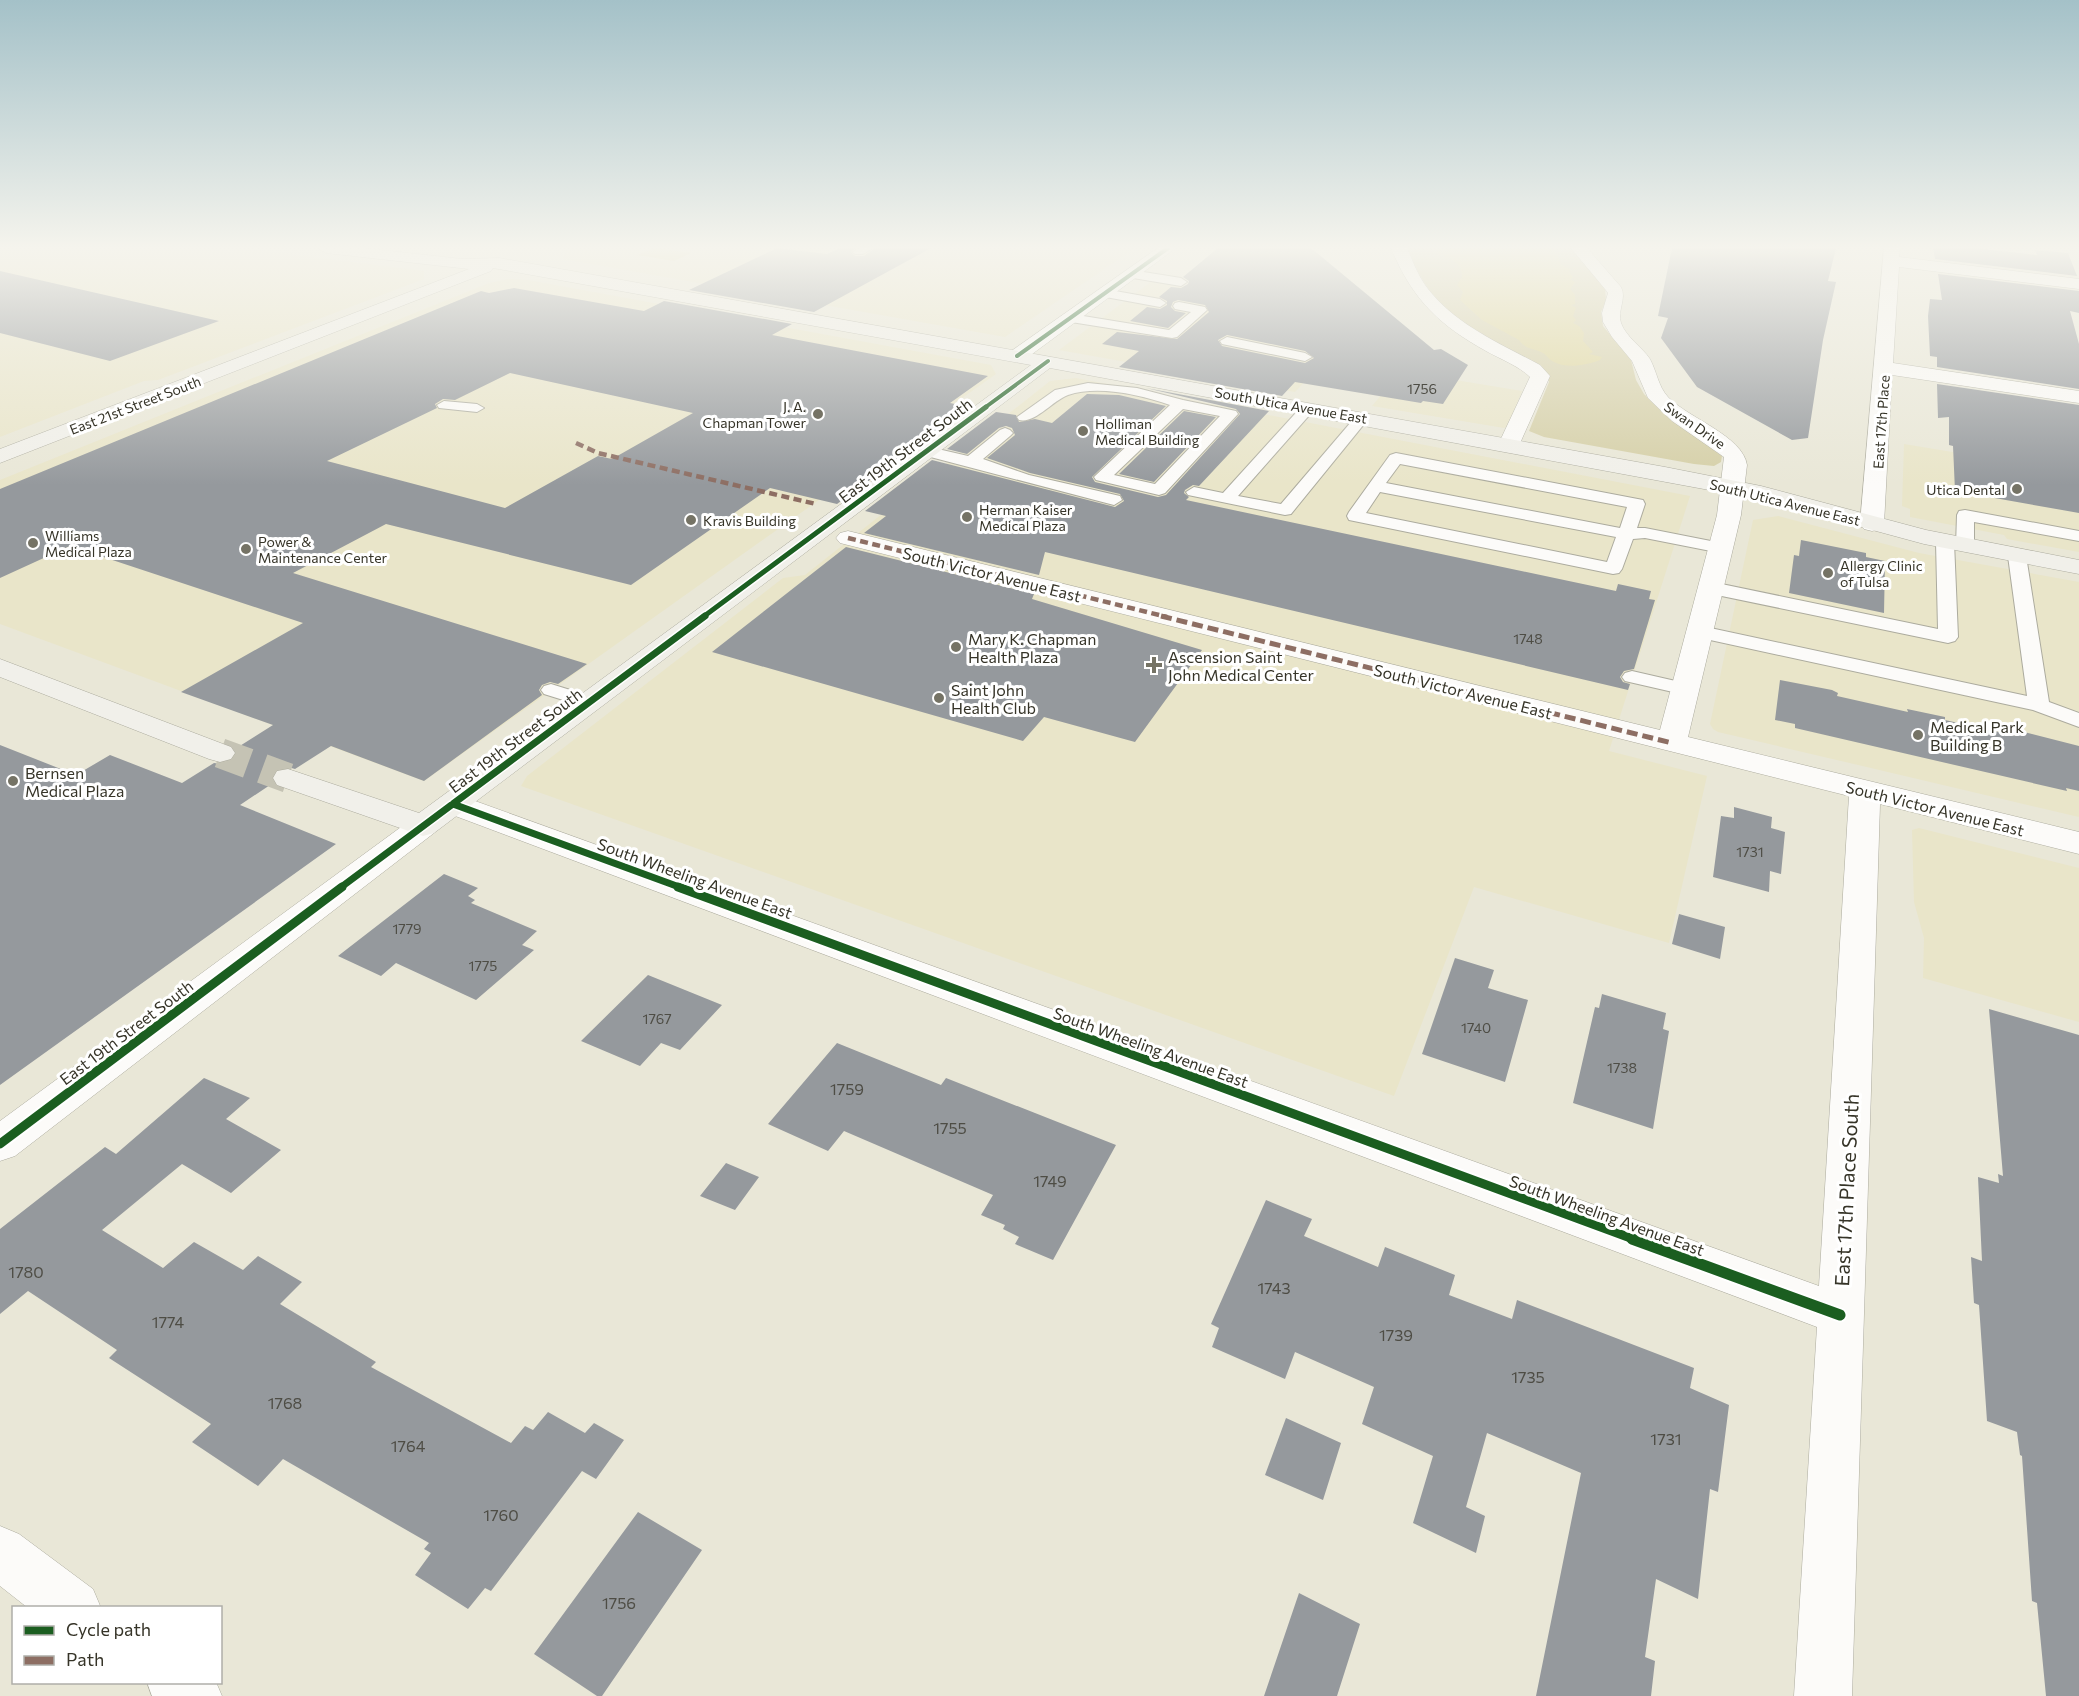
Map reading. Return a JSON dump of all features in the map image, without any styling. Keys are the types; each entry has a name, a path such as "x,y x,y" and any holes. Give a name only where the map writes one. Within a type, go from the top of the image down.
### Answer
{"main road":[{"name":"East 21st Street South","path":"0,457 334,327"},
{"name":"South Utica Avenue East","path":"856,327 1734,487 1955,544 2079,567"},
{"name":"East 19th Street South","path":"438,815 1048,361"},
{"path":"0,667 220,753"},
{"name":"South Wheeling Avenue East","path":"288,778 438,815"}],"street":[{"path":"1017,356 1058,327"},
{"path":"1457,327 1474,339 1533,369 1540,376 1509,445"},
{"name":"Swan Drive","path":"1614,327 1644,365 1645,375 1654,393 1672,409 1729,449 1735,457 1734,487"},
{"name":"East 17th Place","path":"1872,524 1887,327"},
{"path":"1885,368 2079,397"},
{"path":"1672,743 1712,588 1734,487"},
{"name":"South Victor Avenue East","path":"848,537 2079,843"},
{"name":"East 17th Place South","path":"1823,1696 1866,791"},
{"name":"East 19th Street South","path":"0,1144 438,815"},
{"name":"South Wheeling Avenue East","path":"438,815 1840,1315"},
{"path":"0,1553 71,1606"},
{"path":"176,1684 193,1696"}],"lane":[{"path":"1159,327 1172,334 1180,327"},
{"path":"1227,341 1305,357"},
{"path":"1024,417 1059,394 1079,387 1158,395 1180,404 1231,414 1160,490 1102,477 1180,404"},
{"path":"444,405 477,408"},
{"path":"1227,498 1308,408"},
{"path":"1194,492 1285,510 1362,418"},
{"path":"972,461 1005,433"},
{"path":"926,451 972,461 1027,478 1114,500"},
{"path":"1396,458 1637,504 1613,570 1355,516 1376,486 1396,458"},
{"path":"1376,486 1626,534 1641,541 1720,552"},
{"path":"1712,588 1948,637 1955,544 1965,515 2079,536"},
{"path":"2017,556 2039,705"},
{"path":"1701,632 2039,705 2079,721"},
{"path":"1632,677 1686,689"},
{"path":"550,690 589,702"}],"shaded area":[{"path":"0,327 297,327 158,380 144,381 0,437"},
{"path":"379,327 785,327 991,365 996,374 424,781 0,624 0,480"},
{"path":"949,327 1019,327 1005,337"},
{"path":"1090,327 1277,327 1283,338 1326,359 1295,392 1059,350"},
{"path":"1468,327 1604,327 1631,360 1636,380 1644,394 1662,412 1722,456 1721,462 1714,466 1694,464 1544,437 1529,431 1549,382 1546,373"},
{"path":"1495,327 1580,327 1584,333 1583,341 1593,352 1589,354 1602,357 1600,360 1577,366 1559,364 1543,353 1527,347"},
{"path":"1401,371 1522,391 1508,426 1504,428 1372,406"},
{"name":"Ascension Saint John Medical Center","path":"1076,378 1690,496 1609,751 1707,776 1669,943 1474,887 1394,1096 521,786 527,776 783,578 805,575 1050,381"},
{"path":"1904,444 2079,473 2079,552 2007,539 2004,535 1910,517 1910,509 1902,506"},
{"path":"1778,516 1919,553 2079,582 2079,817 1713,729 1710,724 1753,520"},
{"path":"1919,828 2079,868 2079,1022 1923,978 1924,938 1914,902 1912,830"}],"building":[{"path":"0,327 202,327 110,361 0,333"},
{"path":"393,327 786,327 772,335 988,376 950,403 970,407 837,504 770,488 631,585 386,524 293,573 587,664 558,684 550,682 542,685 539,690 542,695 424,781 331,746 295,769 288,767 275,770 271,777 273,783 240,805 336,844 0,1085 0,745 76,775 110,755 182,783 214,763 232,761 237,754 235,749 273,725 181,692 303,623 70,546 0,578 0,489","holes":["510,373 693,413 612,459 598,456 505,508 327,461 437,408 435,404 443,399 455,400"]},
{"path":"1191,327 1406,327 1434,350 1441,349 1468,365 1443,404 1423,401 1421,403 1295,382 1282,396 1119,367 1139,351 1102,344 1117,332 1177,339","holes":["1227,335 1305,351 1314,358 1305,363 1222,346 1218,340"]},
{"path":"1665,327 1826,327 1808,438 1792,440 1697,387 1661,338"},
{"path":"1929,327 2074,327 2079,344 2079,389 1937,367 1937,357 1930,356"},
{"path":"1937,384 2079,405 2079,513 1955,491 1953,446 1949,445 1949,417 1938,418"},
{"path":"1146,388 1269,411 1199,486 1193,485 1185,490 1184,493 1189,497 1186,500 1616,591 1618,584 1651,591 1649,599 1655,600 1634,669 1624,671 1620,677 1623,682 1630,684 1628,690 1045,552 1039,575 864,533 886,516 865,511 932,460 1115,507 1124,501 1120,494 1030,473 987,458 1015,435 1012,428 1006,426 999,428 967,454 947,449 996,412 1016,415 1019,422 1035,419 1052,423 1087,394 1119,395 1166,406 1092,477 1095,482 1158,497 1166,495 1240,414 1236,409"},
{"path":"1184,411 1216,417 1154,482 1119,474"},
{"name":"Allergy Clinic of Tulsa","path":"1801,540 1866,553 1866,557 1885,561 1884,613 1789,593 1794,555 1799,556"},
{"name":"Mary K. Chapman Health Plaza","path":"846,547 1034,594 1032,599 1202,650 1135,742 1044,717 1023,741 712,652"},
{"name":"Medical Park Building B","path":"1780,680 1832,690 1838,693 1837,696 1908,712 1907,709 2017,736 2016,733 2024,734 2024,732 2079,746 2079,791 2066,788 2067,791 1795,728 1795,724 1775,720"},
{"path":"1734,807 1772,817 1771,828 1785,832 1781,874 1770,871 1769,892 1713,877 1721,816 1734,818"},
{"path":"444,874 478,888 468,896 475,900 471,903 537,931 522,945 534,950 476,1000 396,963 381,976 338,956"},
{"path":"1679,914 1725,927 1720,959 1672,944"},
{"path":"1455,958 1494,970 1488,988 1528,1000 1505,1082 1422,1054"},
{"path":"648,975 722,1005 680,1050 661,1043 640,1066 581,1041"},
{"path":"1602,994 1666,1013 1663,1029 1669,1031 1653,1129 1573,1103 1595,1007 1599,1008"},
{"path":"1989,1009 2079,1035 2079,1696 2046,1696 2037,1603 2032,1601 2022,1456 2017,1432 1987,1421 1979,1305 1974,1303 1971,1257 1982,1261 1978,1177 1999,1183 1998,1174 2003,1176"},
{"path":"837,1043 941,1085 946,1078 1116,1145 1053,1260 1015,1244 1019,1237 1003,1229 1005,1225 981,1215 993,1195 844,1131 828,1151 768,1124"},
{"path":"204,1078 250,1098 226,1119 281,1150 231,1193 182,1164 102,1230 163,1268 194,1242 243,1270 258,1256 302,1282 280,1304 376,1362 371,1367 511,1443 525,1426 533,1430 548,1412 585,1433 594,1423 624,1440 596,1479 582,1471 491,1591 485,1588 468,1609 415,1575 431,1553 424,1549 429,1543 283,1459 258,1486 192,1442 211,1424 109,1358 117,1350 28,1291 0,1314 0,1229 105,1147 116,1154"},
{"path":"726,1163 759,1177 735,1210 700,1196"},
{"path":"1266,1200 1312,1219 1304,1236 1378,1267 1385,1247 1455,1275 1449,1295 1512,1319 1517,1300 1694,1368 1690,1388 1729,1405 1718,1492 1710,1489 1698,1599 1656,1579 1645,1657 1655,1661 1651,1696 1536,1696 1581,1473 1487,1433 1466,1507 1485,1516 1476,1553 1413,1523 1433,1456 1362,1424 1374,1387 1295,1352 1285,1379 1212,1347 1219,1328 1211,1324"},
{"path":"1286,1418 1341,1443 1323,1500 1265,1475"},
{"path":"638,1512 702,1550 602,1696 597,1696 534,1654"},
{"path":"1299,1593 1360,1624 1337,1696 1264,1696"}],"tunnel":[{"path":"220,753 288,778"}],"marked path":[{"path":"576,443 598,453 816,504"},
{"path":"848,538 1672,743"}],"cycle path":[{"path":"1017,356 1057,327"},
{"path":"0,1144 1048,361"},
{"path":"453,804 1840,1315"}],"place":[{"name":"J. A. Chapman Tower","path":"818,414"},
{"name":"Holliman Medical Building","path":"1083,431"},
{"name":"Utica Dental","path":"2017,489"},
{"name":"Herman Kaiser Medical Plaza","path":"967,517"},
{"name":"Kravis Building","path":"691,520"},
{"name":"Williams Medical Plaza","path":"33,543"},
{"name":"Power & Maintenance Center","path":"246,549"},
{"name":"Allergy Clinic of Tulsa","path":"1828,573"},
{"name":"Mary K. Chapman Health Plaza","path":"956,647"},
{"name":"Ascension Saint John Medical Center","path":"1154,665"},
{"name":"Saint John Health Club","path":"939,698"},
{"name":"Medical Park Building B","path":"1918,735"},
{"name":"Bernsen Medical Plaza","path":"13,781"}]}
